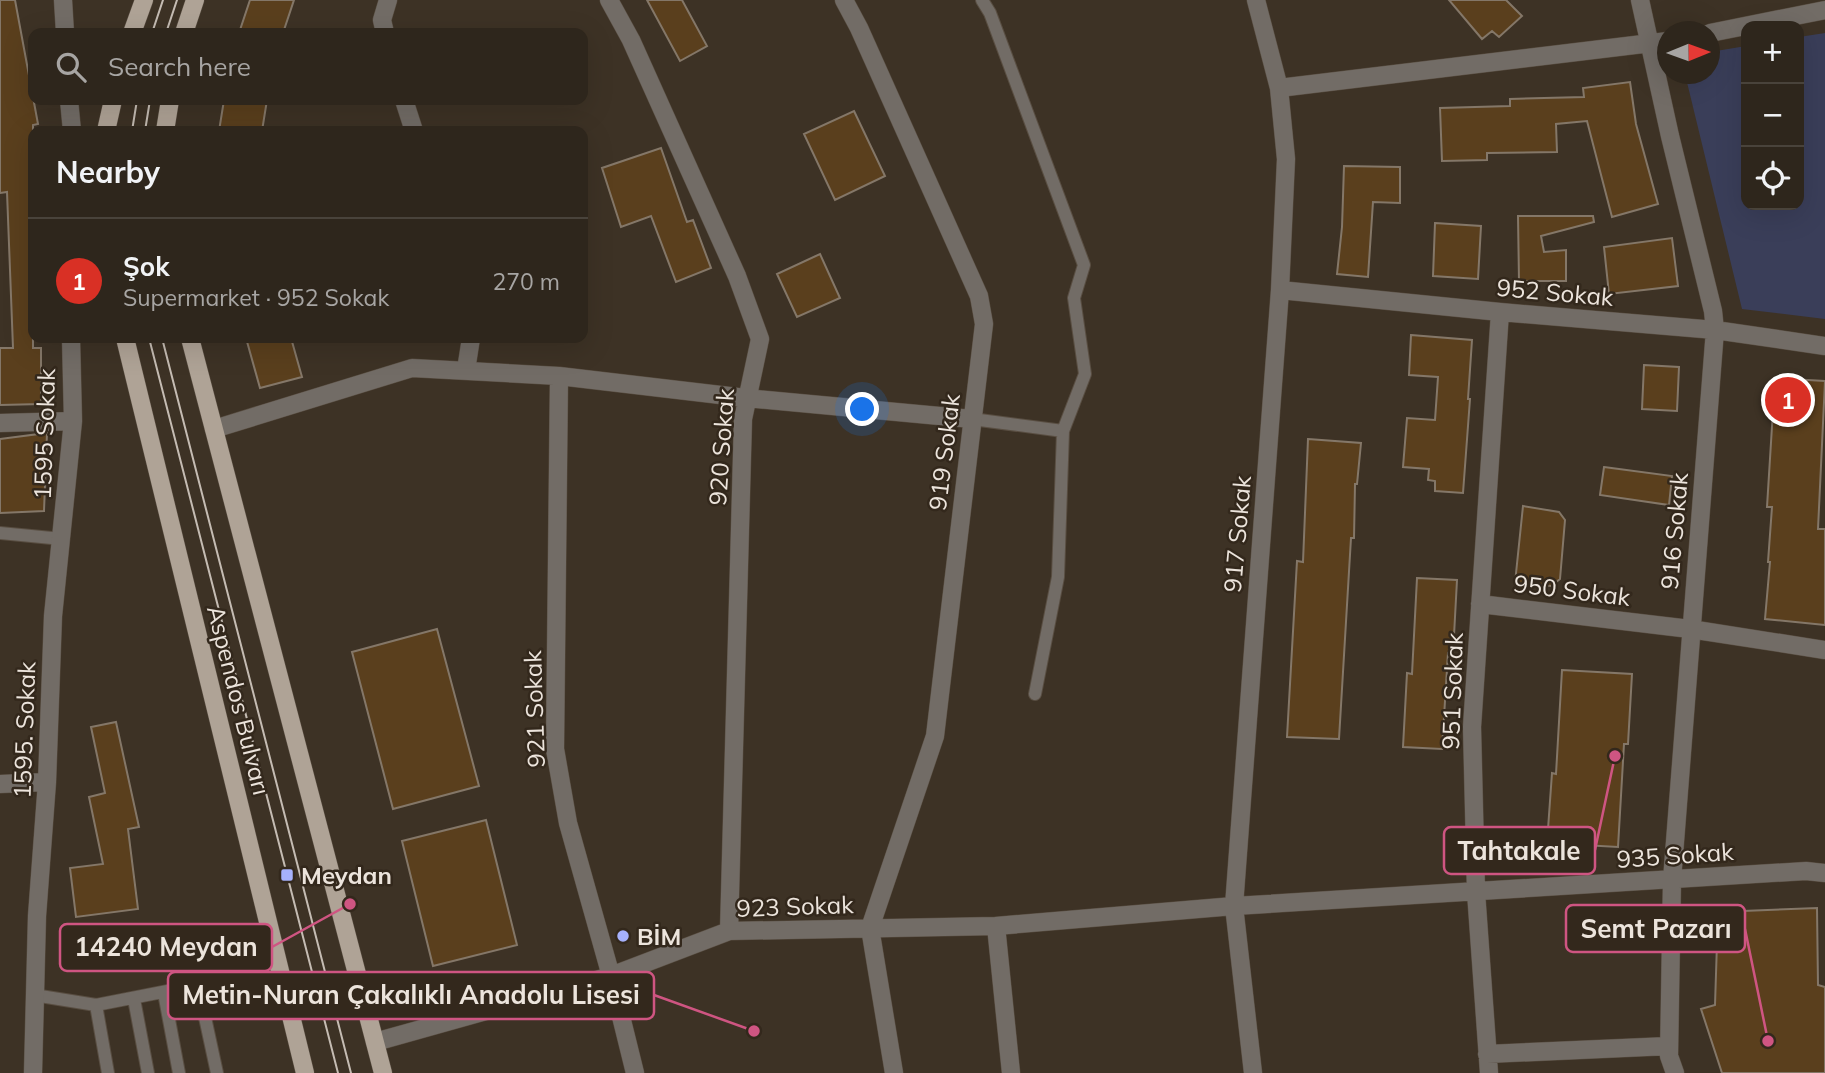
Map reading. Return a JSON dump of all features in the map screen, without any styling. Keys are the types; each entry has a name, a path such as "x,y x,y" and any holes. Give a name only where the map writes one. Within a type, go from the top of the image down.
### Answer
{"main road":[{"path":"134,28 144,0"},
{"path":"186,28 195,0"},
{"path":"107,126 112,105"},
{"path":"166,126 169,105"},
{"name":"Aspendos Bulvarı","path":"126,343 305,1073"},
{"name":"Aspendos Bulvarı","path":"192,343 383,1073"}],"street":[{"path":"63,0 65,28"},
{"path":"384,28 382,20 388,0"},
{"name":"920 Sokak","path":"609,0 631,40 731,263 760,339 743,419 729,931"},
{"name":"919 Sokak","path":"844,0 979,296 984,324 935,736 870,928"},
{"name":"917 Sokak","path":"1253,1073 1234,906 1280,290 1286,159 1279,88 1256,0"},
{"name":"916 Sokak","path":"1640,0 1657,38"},
{"path":"1720,30 1791,8 1825,10"},
{"path":"1279,88 1657,43"},
{"name":"916 Sokak","path":"1667,84 1715,330 1672,880 1669,1056 1675,1073"},
{"path":"69,105 72,126"},
{"path":"406,105 412,126"},
{"name":"952 Sokak","path":"1280,290 1715,330 1825,346"},
{"name":"951 Sokak","path":"1489,1073 1476,892 1472,727 1500,312"},
{"path":"467,370 470,343"},
{"name":"1595 Sokak","path":"65,515 73,421 71,347"},
{"path":"214,429 412,368 559,376 746,398 972,419"},
{"name":"921 Sokak","path":"559,376 555,749 568,823 635,1073"},
{"path":"0,423 73,421"},
{"name":"1595. Sokak","path":"33,1073 34,995 47,782 53,616 65,515"},
{"name":"950 Sokak","path":"1480,604 1690,629 1825,650"},
{"path":"0,784 47,782"},
{"name":"935 Sokak","path":"1234,906 1806,871 1825,873"},
{"name":"923 Sokak","path":"375,1042 611,976 729,931 996,926 1234,906"},
{"path":"996,926 1011,1073"},
{"path":"870,928 894,1073"},
{"path":"1487,1054 1669,1046"}],"lane":[{"path":"982,0 990,13 1084,265 1074,298 1085,374 1063,431 1058,577 1035,694"},
{"path":"972,419 1063,431"},
{"path":"0,533 62,539"},
{"path":"34,995 96,1005 198,985 217,1073"},
{"path":"164,993 179,1073"},
{"path":"134,999 148,1073"},
{"path":"96,1005 107,1073"}],"shaded area":[{"path":"1825,33 1825,319 1742,309 1687,84 1720,84 1720,50 1741,47 1741,210 1804,210 1804,36"}],"building":[{"path":"0,0 15,0 28,70 28,105 34,105 38,124 28,126 28,343 33,343 33,348 41,348 41,404 0,405 0,348 13,348 7,192 0,193"},
{"path":"250,0 294,0 285,28 241,28"},
{"path":"647,0 682,0 707,46 680,61"},
{"path":"1449,0 1506,0 1522,16 1499,37 1492,31 1482,39"},
{"path":"1630,82 1636,124 1658,204 1612,217 1587,121 1556,124 1557,152 1487,153 1487,160 1442,161 1440,108 1510,106 1510,99 1584,97 1583,88"},
{"path":"223,105 266,105 263,126 220,126"},
{"path":"854,111 885,176 835,200 804,134"},
{"path":"661,148 687,222 693,220 711,268 676,282 651,216 621,227 602,168"},
{"path":"1344,166 1400,167 1400,203 1373,202 1368,277 1337,274"},
{"path":"1518,216 1593,216 1594,222 1541,236 1544,252 1566,250 1566,281 1519,281"},
{"path":"1435,223 1481,226 1478,279 1433,276"},
{"path":"1672,238 1678,286 1609,294 1604,247"},
{"path":"820,254 840,298 797,317 777,274"},
{"path":"1411,335 1472,340 1463,493 1435,491 1435,481 1428,480 1429,469 1403,467 1407,418 1435,420 1438,377 1409,375"},
{"path":"247,343 292,343 302,377 260,388"},
{"path":"1644,365 1679,367 1677,411 1642,409"},
{"path":"1775,378 1825,381 1818,529 1825,529 1825,625 1765,619 1772,507 1767,507"},
{"path":"47,433 44,511 0,513 0,439"},
{"path":"1308,439 1361,443 1355,484 1354,538 1351,538 1339,739 1287,737 1297,561 1303,562"},
{"path":"1604,467 1672,476 1669,505 1600,495"},
{"path":"1523,506 1559,512 1565,520 1560,579 1551,586 1515,583"},
{"path":"1417,578 1457,580 1453,654 1448,653 1442,749 1403,747 1407,673 1412,674"},
{"path":"437,629 479,786 393,809 352,652"},
{"path":"1562,670 1632,674 1628,744 1624,744 1618,847 1547,843 1552,773 1556,774"},
{"path":"116,722 139,827 128,829 138,909 76,917 70,868 103,864 89,797 105,793 91,727"},
{"path":"486,820 517,945 433,966 402,841"},
{"path":"1817,908 1818,985 1825,987 1825,1073 1722,1073 1701,1009 1715,1005 1718,912"}],"tram line":[{"path":"154,28 163,0"},
{"path":"168,28 177,0"},
{"path":"133,126 136,105"},
{"path":"146,126 149,105"},
{"path":"150,343 338,1073"},
{"path":"163,343 351,1073"}],"place":[{"name":"Şok","path":"1788,400"},
{"name":"Tahtakale","path":"1615,756"},
{"name":"Meydan","path":"287,875"},
{"name":"14240 Meydan","path":"350,904"},
{"name":"BİM","path":"623,936"},
{"name":"Metin-Nuran Çakalıklı Anadolu Lisesi","path":"754,1031"},
{"name":"Semt Pazarı","path":"1768,1041"}]}
